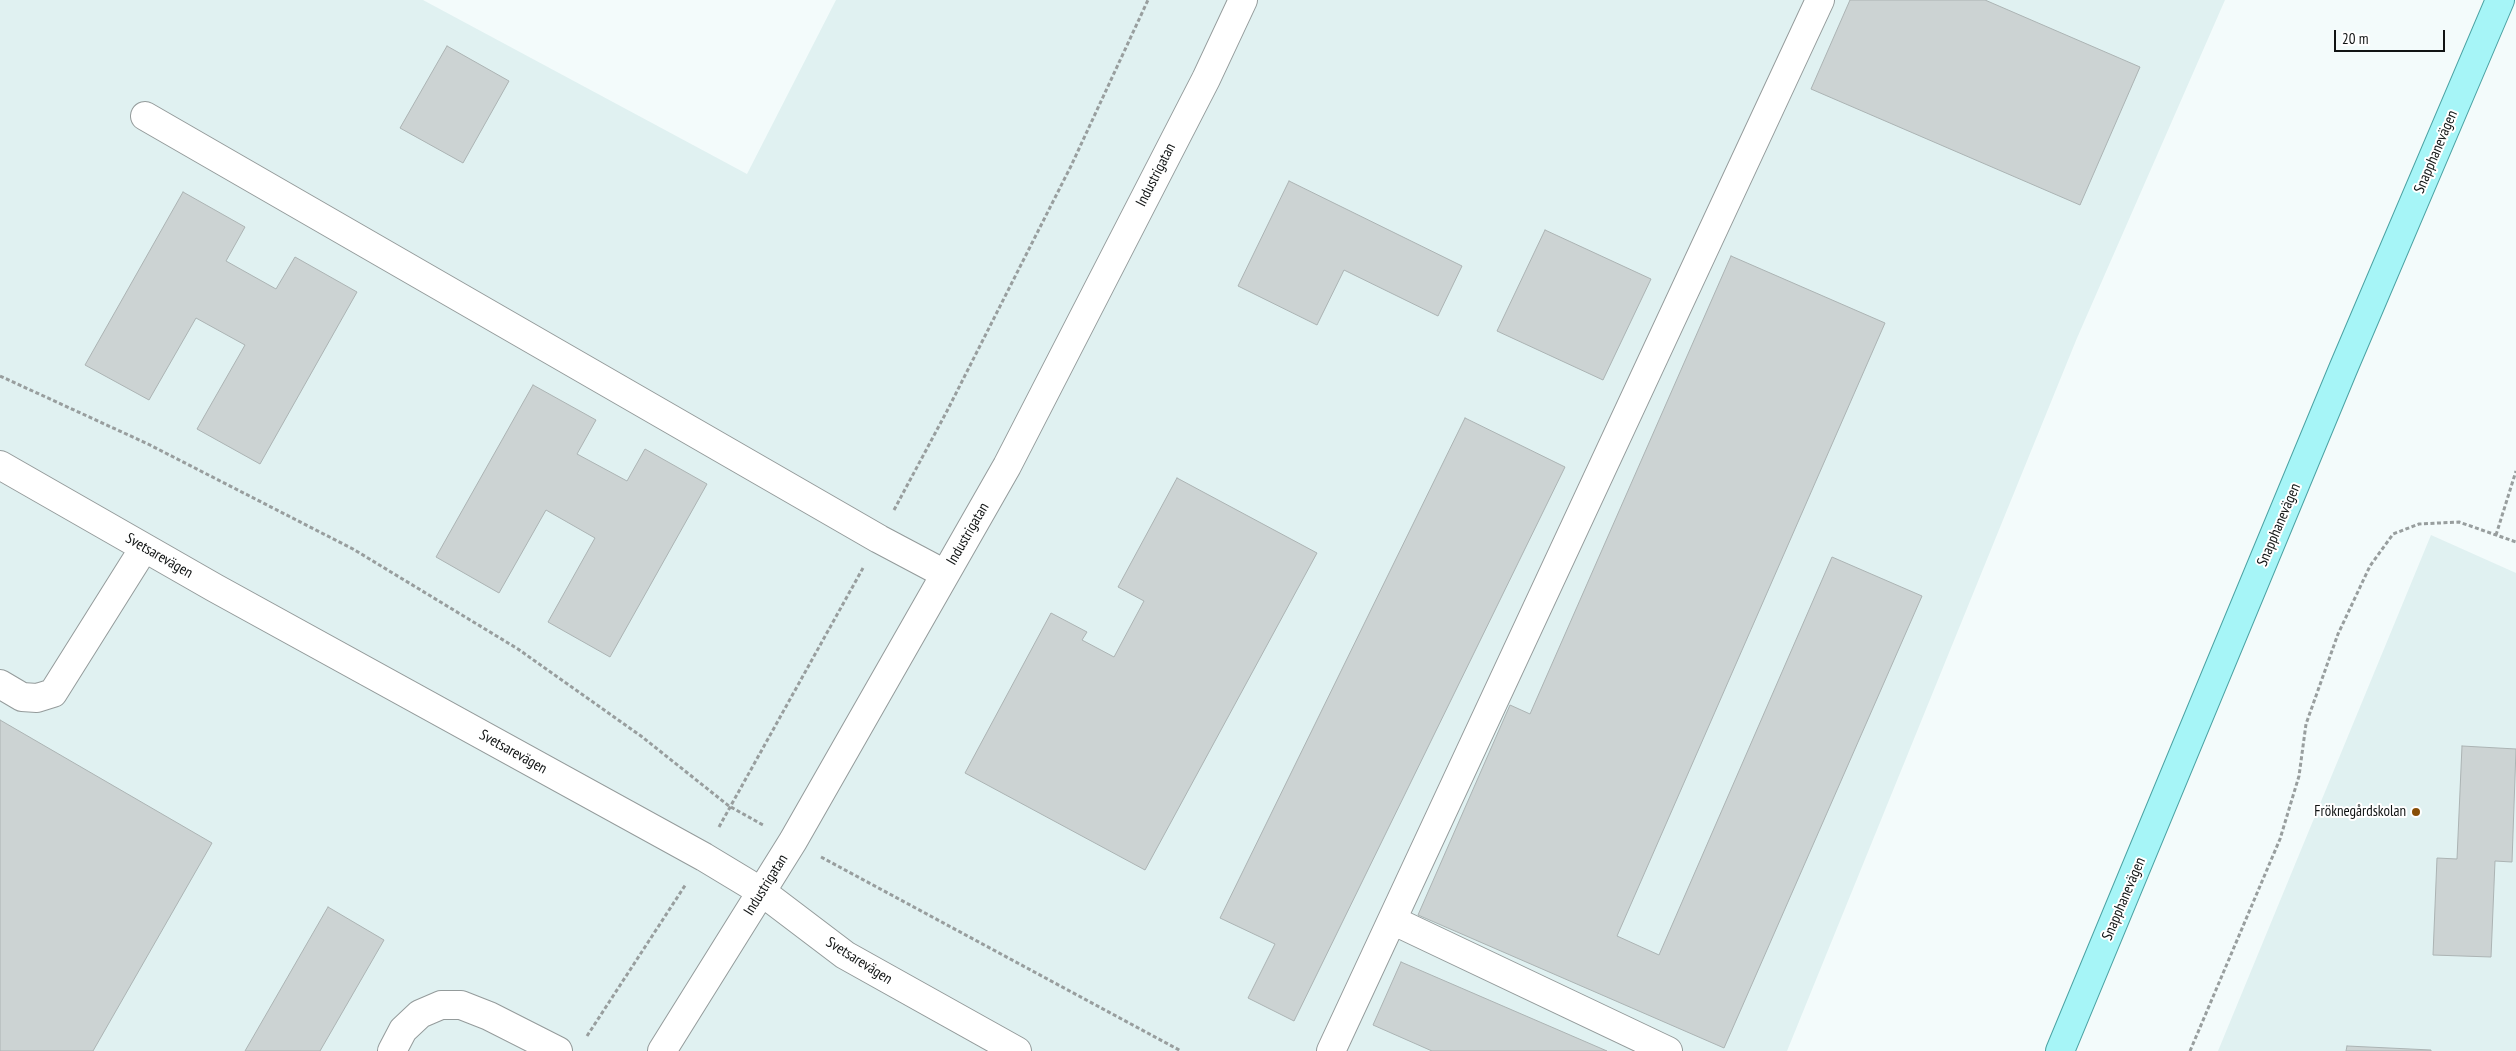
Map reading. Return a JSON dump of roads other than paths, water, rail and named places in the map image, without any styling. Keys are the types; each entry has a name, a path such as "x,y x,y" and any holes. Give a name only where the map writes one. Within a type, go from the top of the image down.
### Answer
{"main road":[{"name":"Snapphanevägen","path":"2060,1051 2340,378 2500,0"}],"street":[{"name":"Industrigatan","path":"662,1051 793,841 1007,466 1206,79 1243,0"},
{"path":"1331,1051 1820,0"},
{"path":"145,116 870,534 946,574"},
{"name":"Svetsarevägen","path":"0,466 144,548 704,857 762,892 845,955 1017,1051"},
{"path":"0,684 22,697 37,698 53,693 144,548"},
{"path":"1392,920 1668,1051"},
{"path":"392,1051 403,1030 420,1014 440,1005 461,1005 489,1016 558,1051"}],"place":[{"name":"Fröknegårdskolan","path":"2416,812"}]}
